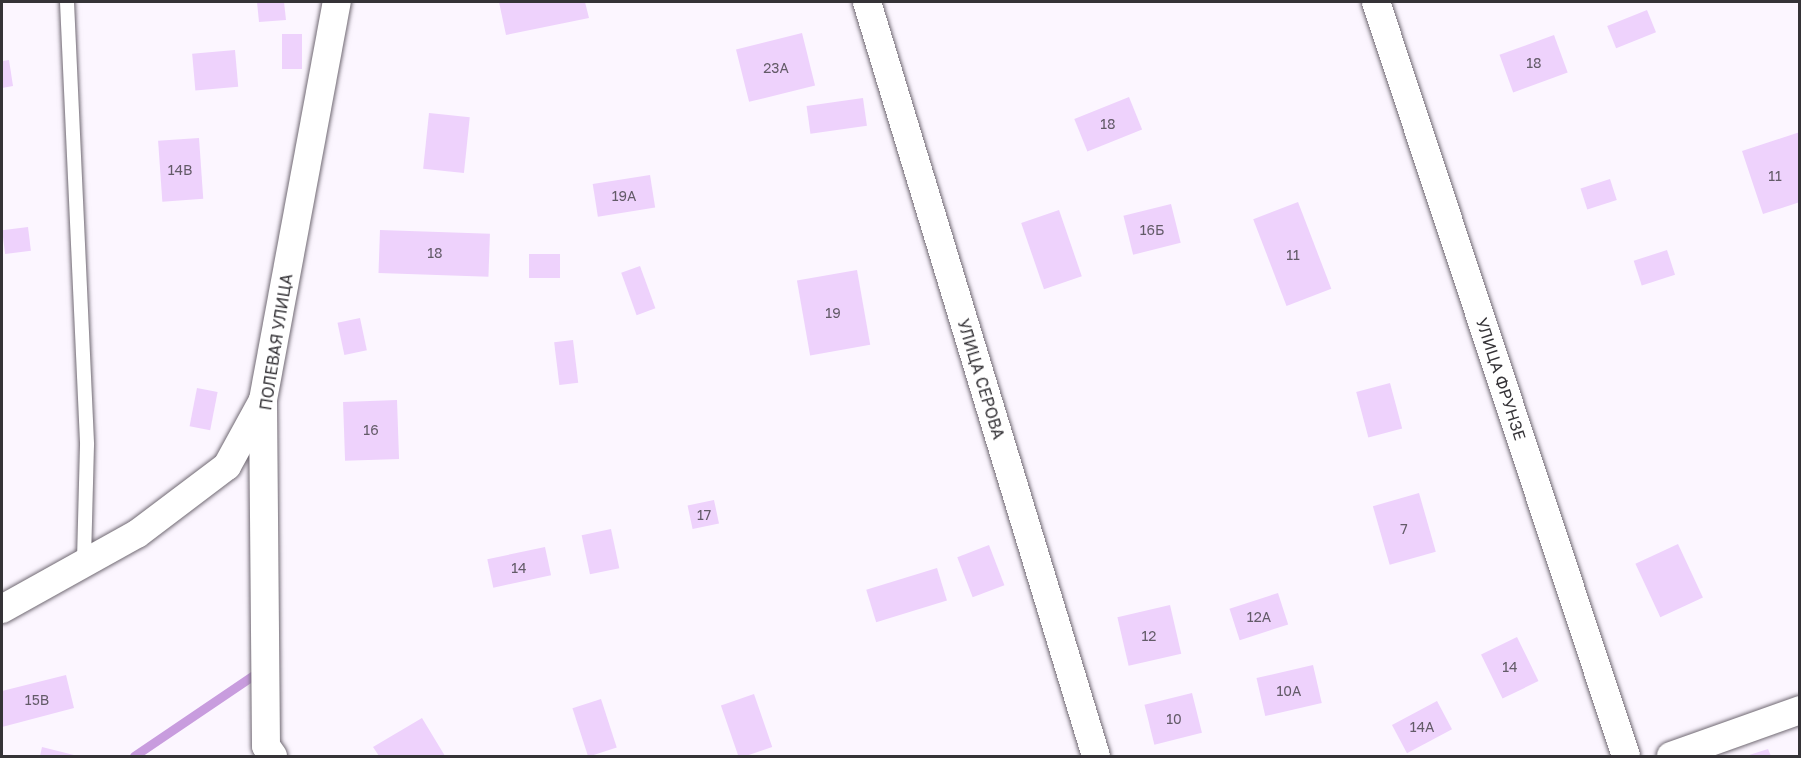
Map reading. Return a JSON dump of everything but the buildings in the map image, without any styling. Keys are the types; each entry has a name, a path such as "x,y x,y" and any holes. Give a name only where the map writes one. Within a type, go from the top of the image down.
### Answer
{"street":[{"name":"ПОЛЕВАЯ УЛИЦА","path":"273,756 266,746 263,400 338,2"},
{"name":"УЛИЦА СЕРОВА","path":"867,2 1095,756"},
{"name":"УЛИЦА ФРУНЗЕ","path":"1376,2 1626,756"},
{"path":"2,609 137,534 227,465 263,400"},
{"path":"1671,756 1800,710"}],"lane":[{"path":"67,2 87,445 84,562"}],"waterway":[{"path":"134,756 261,670"}]}
